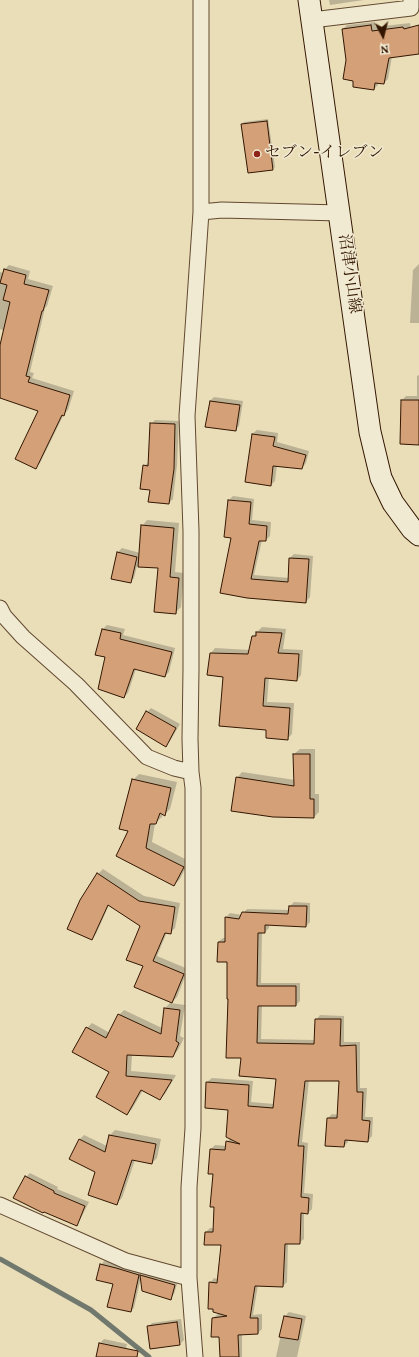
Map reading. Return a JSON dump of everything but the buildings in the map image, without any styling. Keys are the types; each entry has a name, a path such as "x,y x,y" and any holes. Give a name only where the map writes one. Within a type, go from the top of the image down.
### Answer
{"main road":[{"name":"沼津小山線","path":"309,0 370,432 382,478 393,502 412,529 419,536"}],"street":[{"path":"195,1357 189,1278 189,1187 193,1128 193,795 190,772 191,532 187,416 201,212 201,0"},
{"path":"312,20 411,8 411,0"},
{"path":"201,212 222,210 340,213"},
{"path":"0,608 4,616 23,637 76,684 148,757 174,768 190,772"},
{"path":"0,1205 126,1261 189,1278"}],"waterway":[{"path":"0,1259 91,1310 149,1357"}],"place":[{"name":"セブン-イレブン","path":"257,154"}]}
